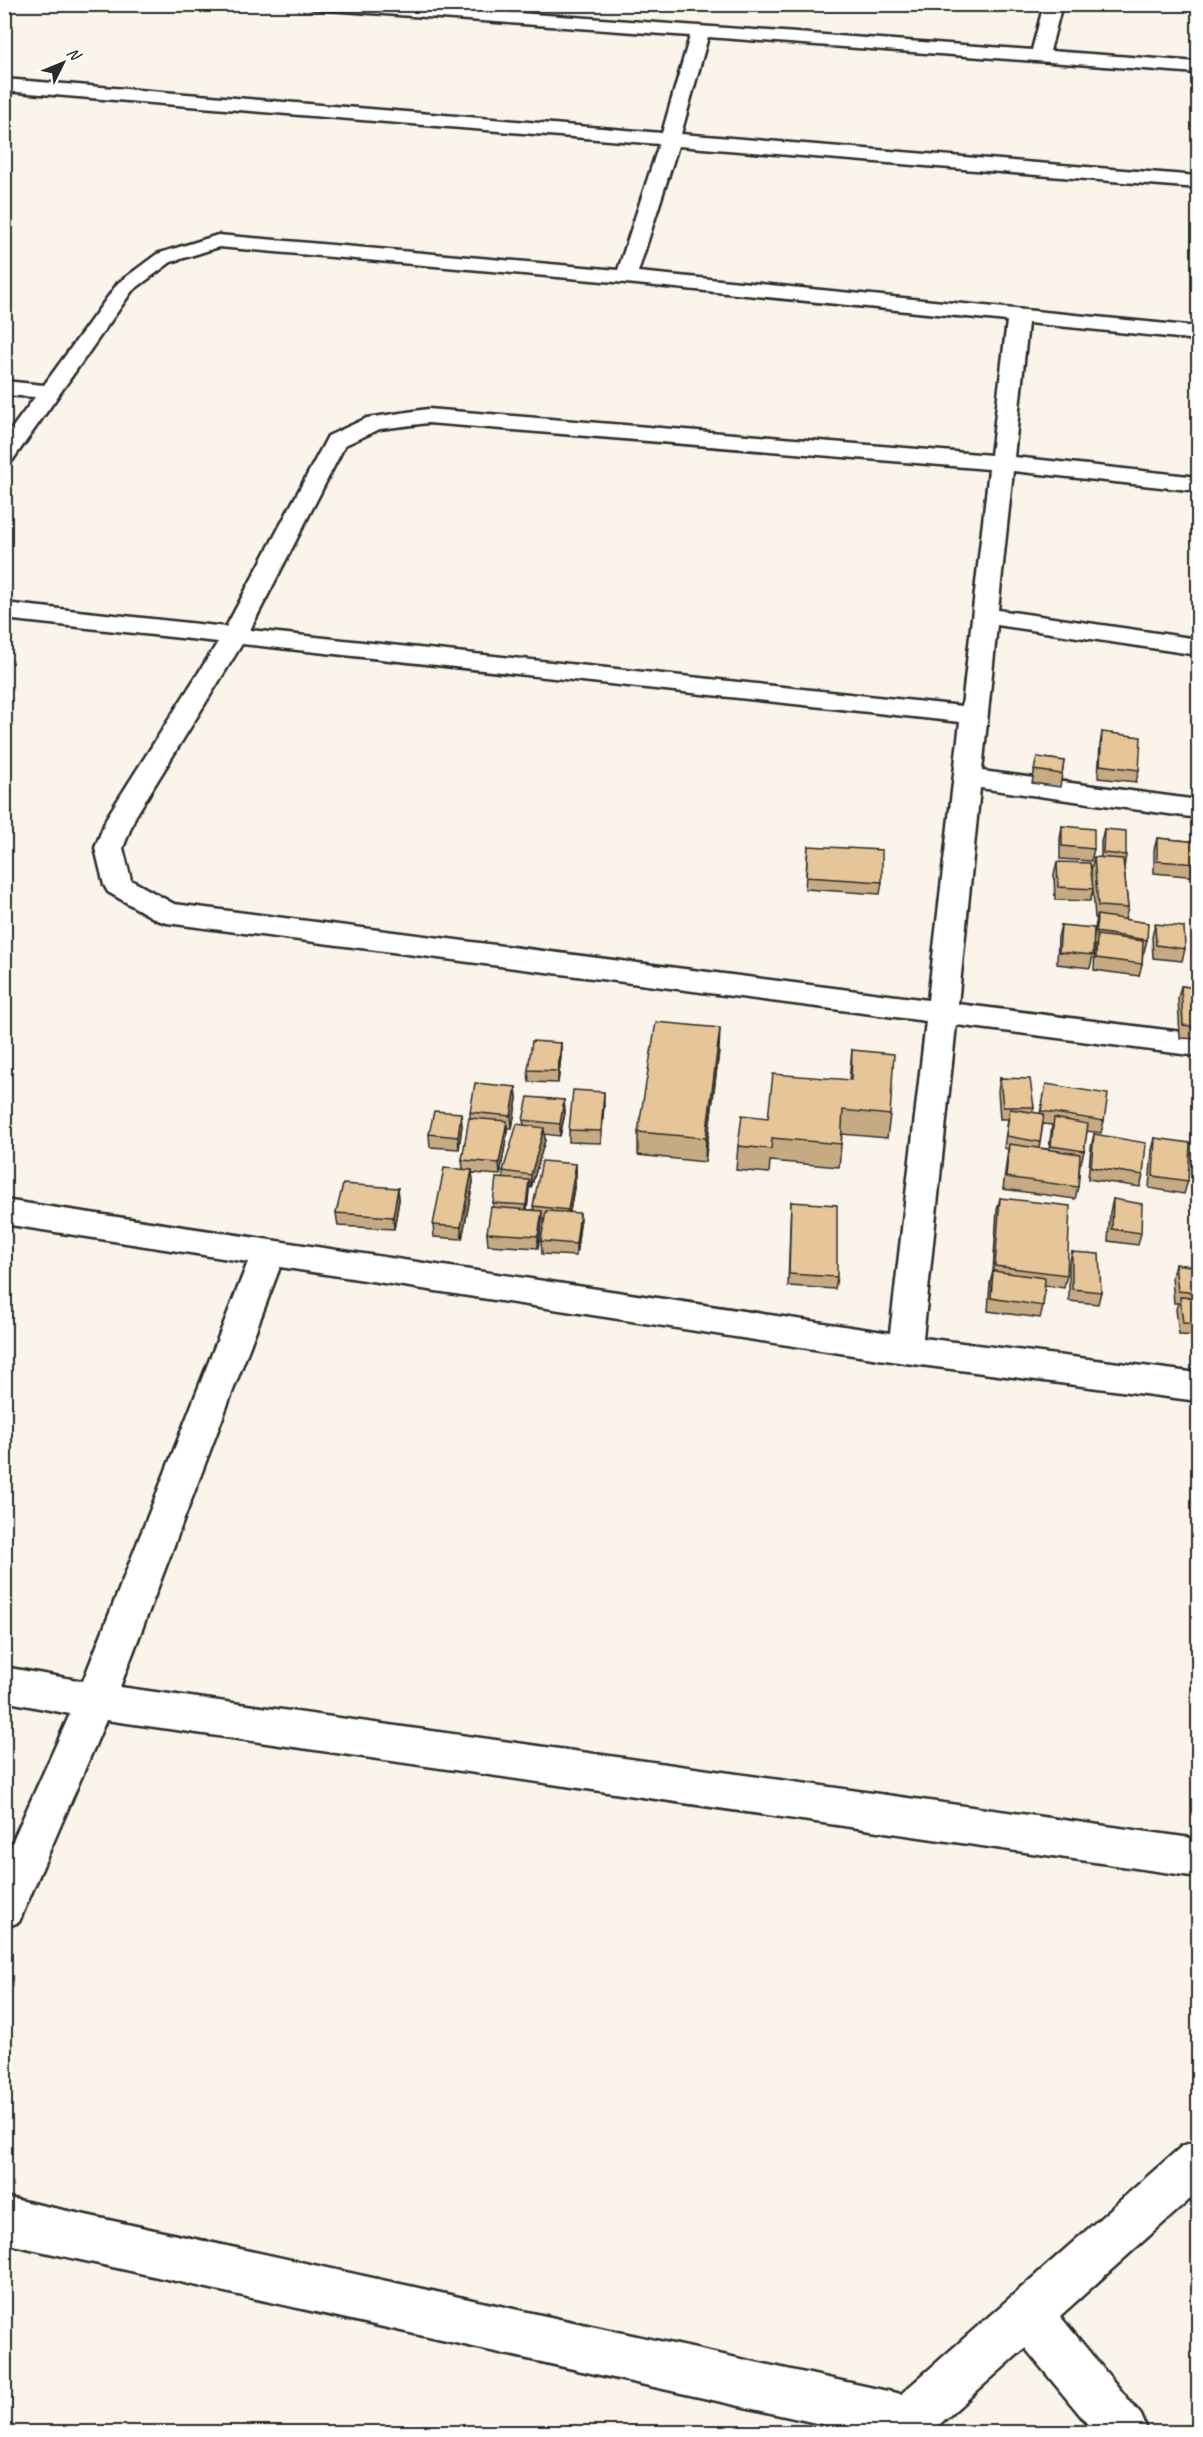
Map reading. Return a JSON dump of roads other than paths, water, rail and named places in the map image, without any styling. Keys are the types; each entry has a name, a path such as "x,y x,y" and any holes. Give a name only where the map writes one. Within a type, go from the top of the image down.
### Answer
{"street":[{"path":"314,4 1198,67"},
{"path":"1040,56 1053,4"},
{"path":"626,277 670,139 701,31"},
{"path":"4,85 1198,182"},
{"path":"4,456 125,287 164,258 218,242 626,277 1198,333"},
{"path":"904,1349 1018,315"},
{"path":"4,388 51,392"},
{"path":"1198,484 1002,463 428,416 375,423 336,441 234,636 121,817 109,848 118,885 166,913 1198,1045"},
{"path":"4,611 974,715"},
{"path":"985,616 1198,646"},
{"path":"968,778 1198,809"},
{"path":"4,1212 904,1349 1198,1387"},
{"path":"4,1908 95,1701 268,1253"},
{"path":"4,1684 95,1701 1198,1858"},
{"path":"4,2220 902,2426 1198,2162"},
{"path":"1028,2314 1124,2433"}]}
